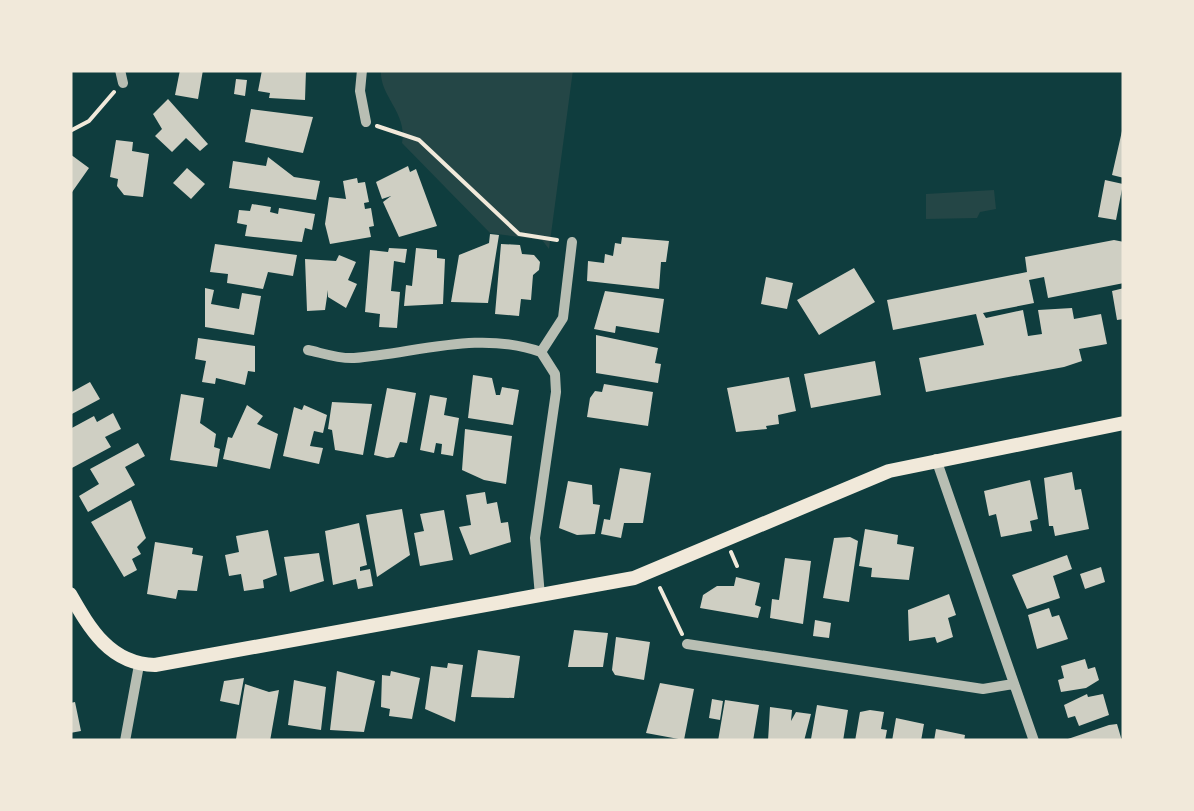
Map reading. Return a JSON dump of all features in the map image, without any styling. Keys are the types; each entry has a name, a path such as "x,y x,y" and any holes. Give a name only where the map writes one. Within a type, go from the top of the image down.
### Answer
{"main road":[{"path":"70,594 104,645 138,664 653,574 842,489 936,459 1124,422"}],"street":[{"path":"120,70 122,82"},
{"path":"362,70 360,91 366,122"},
{"path":"541,352 563,318 572,242"},
{"path":"308,350 350,358 468,343 522,346 541,352 555,374 556,392 535,538 540,596"},
{"path":"936,459 1034,741"},
{"path":"687,644 983,689 1013,684"},
{"path":"125,741 138,664"}],"path":[{"path":"70,131 89,121 122,82"},
{"path":"366,122 419,140 519,234 572,242"},
{"path":"660,588 687,644"}],"shaded area":[{"path":"381,70 573,70 549,249 542,240 490,233 402,143 401,123 384,88"},
{"path":"994,190 996,209 980,212 977,218 926,219 926,194"}],"building":[{"path":"180,70 203,70 198,99 175,95"},
{"path":"262,70 306,70 305,100 269,98 270,93 258,91"},
{"path":"236,79 247,80 245,96 234,94"},
{"path":"168,99 208,144 200,151 186,138 172,152 155,136 162,129 153,114"},
{"path":"251,109 313,117 303,153 245,142"},
{"path":"1124,131 1124,178 1112,175"},
{"path":"116,140 133,142 132,151 149,154 143,197 124,195 117,186 118,179 110,177"},
{"path":"70,154 89,168 70,195"},
{"path":"268,157 294,177 320,181 316,200 229,188 233,161 266,166"},
{"path":"408,166 410,172 416,169 437,226 399,237 383,202 391,196 382,199 376,182"},
{"path":"187,168 205,184 191,199 173,183"},
{"path":"357,178 358,183 365,182 369,202 364,203 365,209 371,208 374,226 369,227 371,237 330,244 325,224 329,197 346,199 343,181"},
{"path":"1105,180 1123,184 1116,220 1098,217"},
{"path":"252,204 271,207 270,212 278,214 279,208 315,214 312,230 305,228 302,242 245,236 247,225 237,223 239,210 250,211"},
{"path":"490,234 499,235 488,303 451,302 459,255 489,243"},
{"path":"622,237 669,241 666,262 661,262 659,289 587,281 588,261 604,263 605,254 613,256 615,243 621,244"},
{"path":"1114,240 1124,242 1124,283 1048,298 1044,277 1029,280 1034,303 983,313 986,318 1023,310 1028,336 1042,334 1038,310 1072,308 1074,319 1101,314 1107,344 1079,349 1082,361 1064,367 926,392 919,358 984,345 976,314 893,330 887,300 1027,272 1025,257"},
{"path":"215,244 297,255 293,276 268,272 263,289 227,283 228,274 210,272"},
{"path":"501,244 520,245 522,254 534,255 540,262 533,275 531,300 521,299 519,316 495,314"},
{"path":"389,248 407,249 405,263 394,261 391,291 400,292 397,328 379,327 380,314 365,312 370,250 388,252"},
{"path":"416,248 437,250 437,258 445,259 443,304 404,306 406,285 412,286"},
{"path":"339,255 356,262 348,280 357,284 346,308 328,297 328,290 325,310 307,311 305,259 336,261"},
{"path":"854,268 875,302 819,335 797,300"},
{"path":"766,277 793,283 787,309 761,304"},
{"path":"205,288 214,290 211,304 239,309 242,293 261,296 254,335 205,327"},
{"path":"1124,288 1124,319 1117,320 1112,291"},
{"path":"605,291 664,299 659,333 616,326 615,333 594,329"},
{"path":"596,335 658,348 658,383 596,373"},
{"path":"198,338 255,346 255,372 248,371 245,385 216,378 215,384 202,382 206,361 195,359"},
{"path":"875,361 881,395 811,408 804,374"},
{"path":"473,375 492,378 496,395 500,395 502,387 519,390 513,425 468,418"},
{"path":"789,377 796,411 778,415 779,424 766,426 767,429 736,432 727,388"},
{"path":"90,382 100,399 70,415 70,393"},
{"path":"604,384 653,392 648,426 587,417 590,398 595,391 602,392"},
{"path":"387,388 416,393 407,443 400,442 394,457 387,458 374,455"},
{"path":"181,394 204,398 200,423 216,434 214,447 220,449 217,467 170,460"},
{"path":"430,395 447,398 444,415 459,418 453,456 441,454 442,444 436,443 434,453 420,450"},
{"path":"332,402 372,404 363,455 335,450 332,430 328,429"},
{"path":"247,405 263,416 257,424 278,434 270,469 223,459 228,437 232,438"},
{"path":"304,405 327,415 323,433 314,431 310,446 323,448 319,464 283,456 294,407 302,410"},
{"path":"113,413 121,429 105,437 111,447 70,469 70,429 94,416 97,422"},
{"path":"465,429 512,436 506,484 462,470"},
{"path":"138,443 145,456 125,467 135,485 88,512 79,496 99,484 90,469"},
{"path":"620,468 651,473 643,523 624,523 621,538 601,534 604,519 610,520"},
{"path":"1072,472 1075,490 1081,489 1089,529 1055,536 1053,526 1049,526 1044,478"},
{"path":"1030,480 1038,519 1030,521 1032,531 1001,537 996,514 989,516 984,491"},
{"path":"568,481 592,485 593,504 600,505 595,534 577,535 559,528"},
{"path":"485,492 487,504 497,502 501,523 508,522 511,542 470,555 459,527 471,525 466,495"},
{"path":"131,500 146,538 137,547 141,554 132,559 137,570 124,577 91,522"},
{"path":"402,509 410,555 377,577 366,515"},
{"path":"444,510 453,560 420,566 414,533 424,531 420,514"},
{"path":"359,523 367,565 360,567 360,571 370,569 373,586 358,589 356,579 333,585 325,531"},
{"path":"865,529 898,535 897,544 914,547 909,580 871,577 872,568 859,566"},
{"path":"268,530 277,575 263,580 264,588 244,591 241,574 229,576 225,555 239,552 236,536"},
{"path":"834,538 858,541 849,602 823,598"},
{"path":"155,542 193,548 192,554 203,556 197,591 178,590 176,599 147,594"},
{"path":"319,553 324,581 290,592 284,557"},
{"path":"1067,555 1072,569 1053,576 1060,598 1027,609 1012,575"},
{"path":"785,558 811,561 803,624 770,618 772,599 779,600"},
{"path":"1101,567 1105,582 1085,589 1080,574"},
{"path":"736,577 760,583 755,605 761,607 758,618 700,608 703,595 717,586 734,586"},
{"path":"949,594 956,615 948,618 953,637 937,643 935,637 909,641 908,610"},
{"path":"1049,608 1052,617 1059,615 1068,639 1037,649 1028,615"},
{"path":"815,620 831,623 829,638 813,636"},
{"path":"574,630 608,633 603,667 568,667"},
{"path":"616,637 650,642 644,680 615,675 612,670"},
{"path":"478,650 520,656 514,698 471,697"},
{"path":"1085,659 1088,669 1095,667 1099,680 1086,688 1061,692 1061,666"},
{"path":"448,663 463,665 455,722 425,709 431,666 447,668"},
{"path":"337,671 375,681 364,732 330,730"},
{"path":"391,671 420,678 412,719 389,716 390,709 381,707 382,675 390,676"},
{"path":"244,678 239,705 220,701 224,681"},
{"path":"294,680 326,687 321,730 288,725"},
{"path":"660,683 694,689 684,740 646,733"},
{"path":"245,684 269,692 279,690 270,741 236,739"},
{"path":"1087,694 1103,694 1109,715 1079,726 1075,716 1068,718 1064,705"},
{"path":"712,699 723,701 720,720 709,718"},
{"path":"725,700 759,705 753,741 718,741"},
{"path":"75,702 81,731 70,733 70,703"},
{"path":"817,705 848,710 843,741 811,739"},
{"path":"770,707 792,710 791,721 796,712 811,714 804,741 768,741"},
{"path":"860,712 884,712 881,729 887,730 885,741 855,741"},
{"path":"896,718 924,724 921,741 892,741"},
{"path":"1117,724 1122,741 1062,741 1109,725"},
{"path":"936,729 965,735 964,741 934,741"}]}
